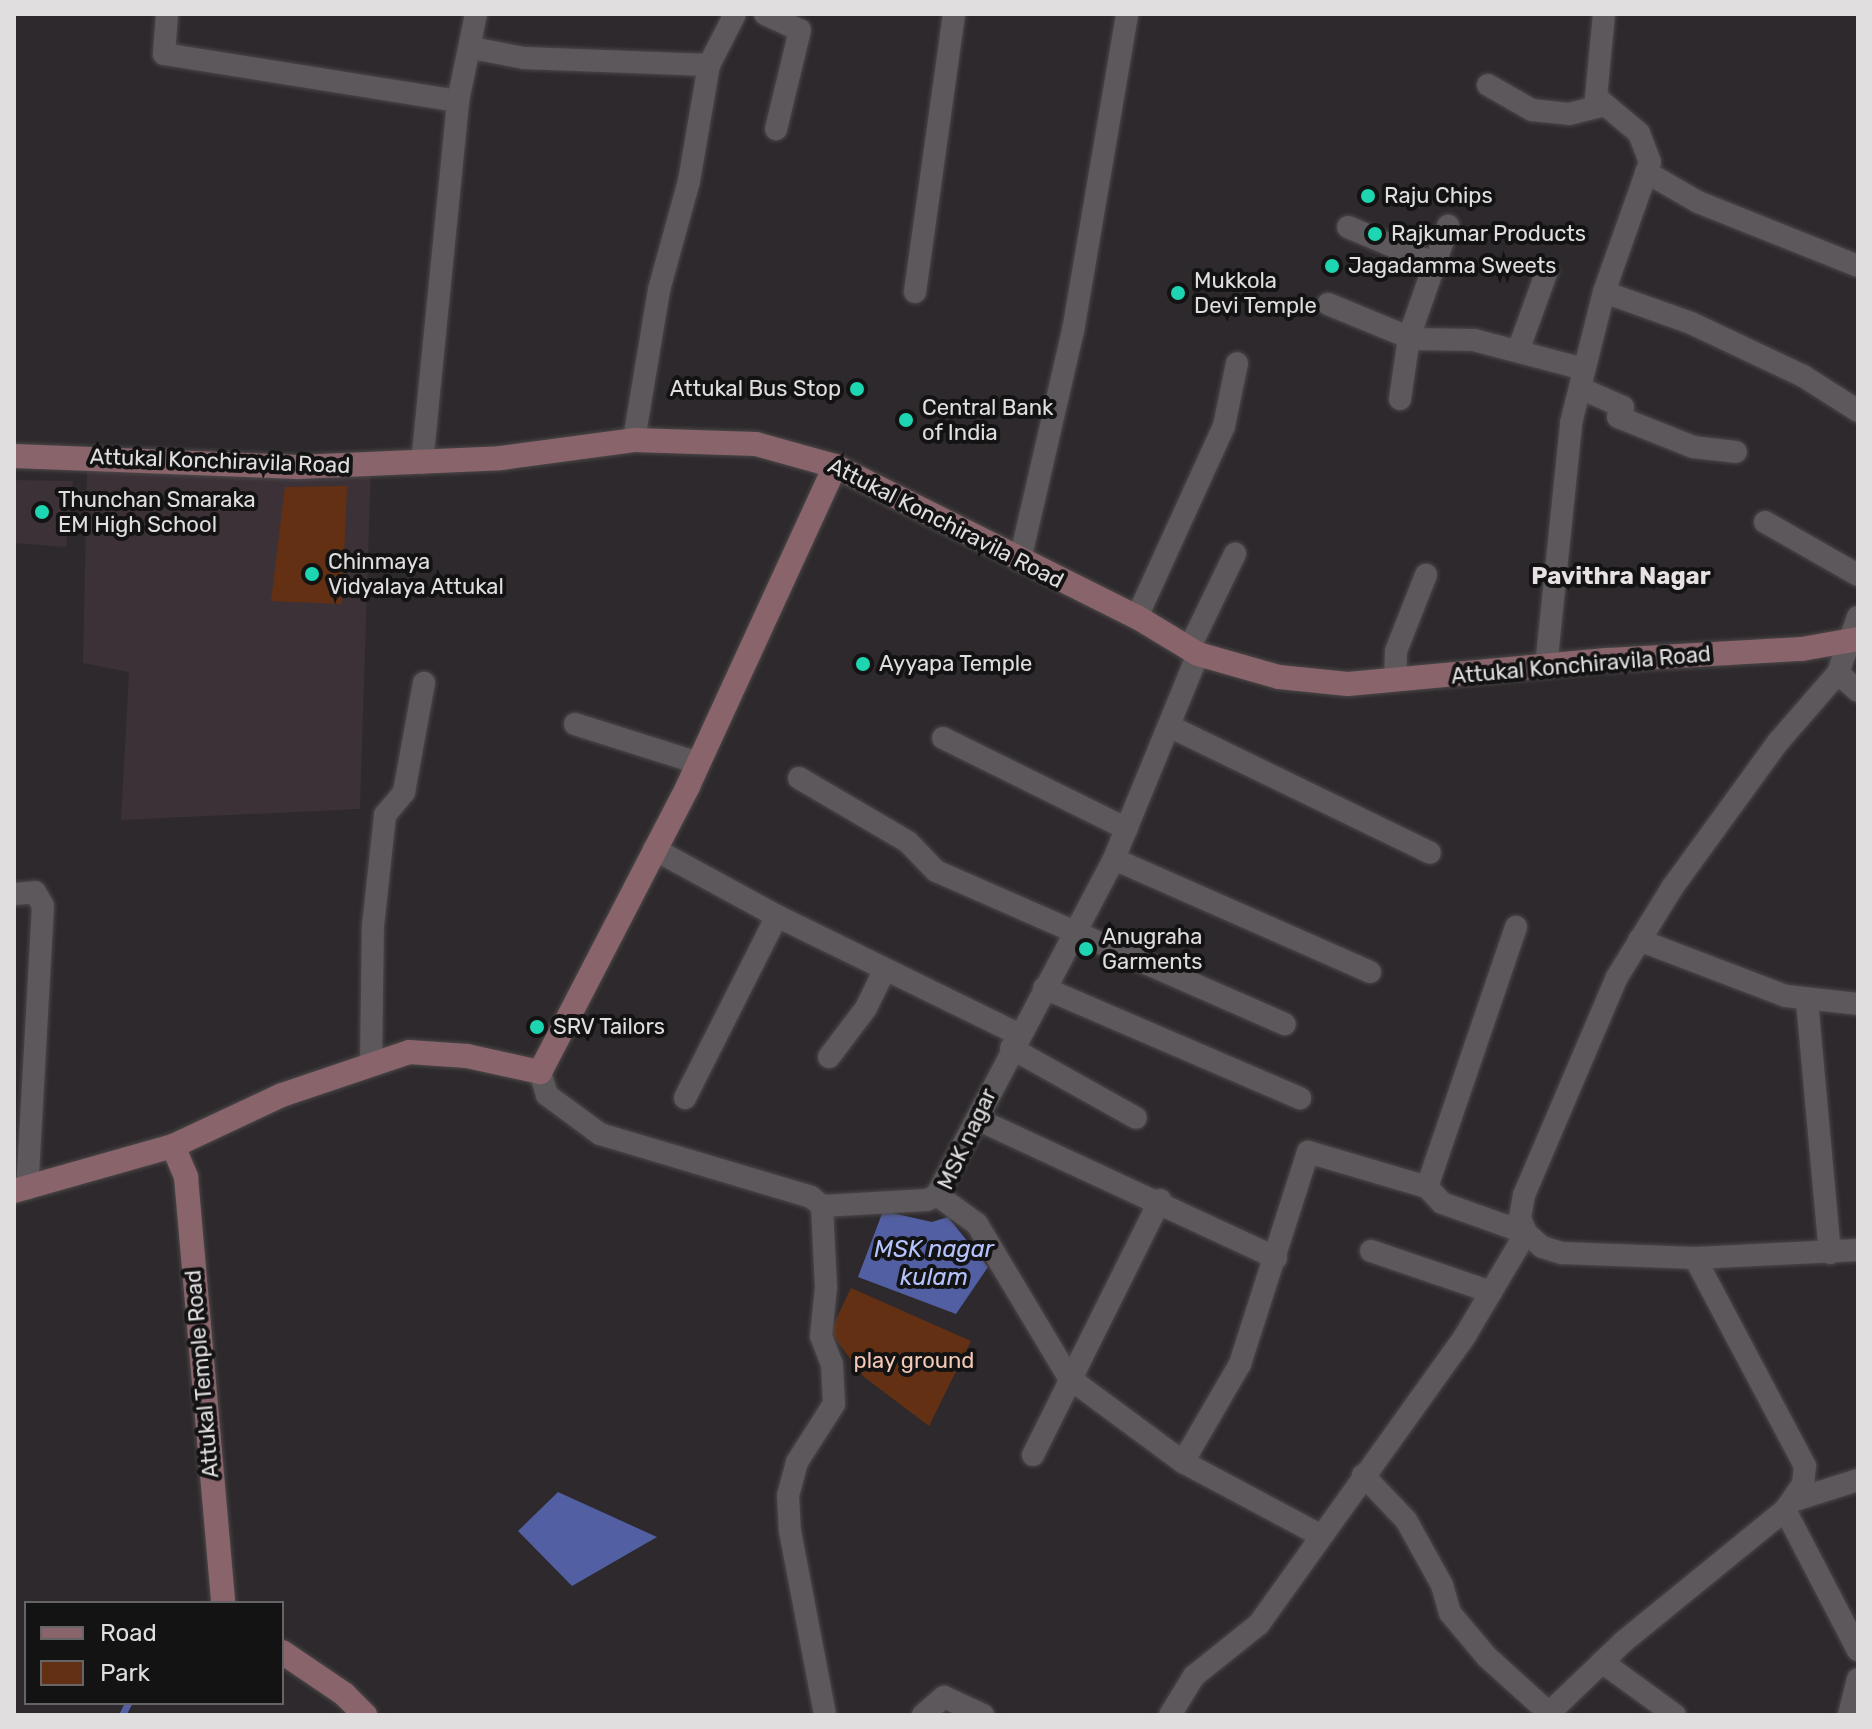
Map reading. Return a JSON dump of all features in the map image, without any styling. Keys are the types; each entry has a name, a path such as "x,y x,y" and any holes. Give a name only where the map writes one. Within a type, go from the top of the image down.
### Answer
{"main road":[{"name":"Attukal Konchiravila Road","path":"14,456 117,456 298,467 501,458 634,440 756,444 835,466 1137,617 1194,652 1279,677 1348,684 1802,649 1856,632"},
{"path":"21,1190 173,1146 282,1095 409,1052 467,1056 540,1072 698,763 835,466"},
{"name":"Attukal Temple Road","path":"173,1146 186,1177 221,1601"},
{"path":"284,1653 344,1694 365,1715"}],"street":[{"path":"167,14 164,54 458,101"},
{"path":"422,463 458,101 472,48 476,14"},
{"path":"634,440 659,290 689,181 709,65 735,14"},
{"path":"765,14 800,30 776,129"},
{"path":"915,292 954,14"},
{"path":"1020,560 1073,331 1127,14"},
{"path":"1546,667 1582,378 1604,292 1646,172 1648,147 1639,133 1601,106 1596,82 1604,14"},
{"path":"472,48 524,58 709,65"},
{"path":"1488,85 1532,110 1569,114 1601,106"},
{"path":"1646,172 1698,202 1858,266"},
{"path":"1400,399 1409,337 1448,226"},
{"path":"1348,227 1435,264"},
{"path":"1518,351 1547,271"},
{"path":"1604,292 1691,323 1775,363 1858,411"},
{"path":"1328,304 1409,337 1474,340 1518,351 1582,378 1623,407 1618,417 1693,447 1736,452"},
{"path":"1137,617 1224,426 1237,363"},
{"path":"1765,522 1858,575"},
{"name":"MSK nagar","path":"1235,554 1114,859 1014,1041 937,1195 977,1224 1069,1378 1183,1462 1320,1535"},
{"path":"1395,680 1396,651 1426,575"},
{"path":"1526,1233 1520,1218 1524,1195 1617,977 1639,940 1778,742 1838,673 1856,632"},
{"path":"1838,673 1858,691"},
{"path":"371,1064 373,926 385,815 404,792 424,683"},
{"path":"575,724 698,763"},
{"path":"1169,726 1430,853"},
{"path":"943,738 1127,829"},
{"path":"799,778 908,842 936,871 1075,928 1285,1024"},
{"path":"654,849 777,916 885,969 1014,1041 1136,1118"},
{"path":"1114,859 1370,972"},
{"path":"14,894 35,892 43,906 21,1190"},
{"path":"685,1098 777,916"},
{"path":"1427,1187 1516,927"},
{"path":"1639,940 1745,984 1807,1001 1858,1004"},
{"path":"829,1057 866,1008 885,969"},
{"path":"1044,988 1300,1098"},
{"path":"1807,1001 1830,1253"},
{"path":"540,1072 547,1095 600,1134 811,1197 822,1206 927,1200 937,1195"},
{"path":"977,1119 1160,1200 1276,1258"},
{"path":"1183,1462 1240,1364 1308,1152 1427,1187 1442,1203 1526,1233 1542,1247 1562,1253 1695,1258 1858,1250"},
{"path":"1033,1455 1160,1200"},
{"path":"822,1206 826,1287 821,1336 836,1384 834,1404 797,1462 788,1495 790,1531 825,1715"},
{"path":"1170,1715 1194,1676 1259,1624 1491,1292 1526,1233"},
{"path":"1371,1251 1491,1292"},
{"path":"1695,1258 1805,1466 1790,1505 1858,1650"},
{"path":"1363,1475 1406,1520 1442,1585 1450,1613 1487,1657 1548,1714 1602,1662 1790,1505 1858,1480"},
{"path":"1602,1662 1675,1715"},
{"path":"1849,1715 1858,1679"},
{"path":"923,1715 944,1697 983,1715"}],"shaded area":[{"path":"371,465 360,809 121,820 129,672 83,663 87,468"},
{"name":"Thunchan Smaraka EM High School","path":"14,480 73,481 66,547 14,543"}],"green space":[{"path":"347,486 342,604 271,601 285,487"},
{"name":"play ground","path":"851,1288 971,1341 929,1426 864,1377 830,1332"}],"water":[{"name":"MSK nagar kulam","path":"883,1211 932,1222 948,1217 988,1267 956,1314 858,1277"},
{"path":"558,1492 657,1537 572,1586 518,1531"}],"waterway":[{"path":"122,1715 127,1705"}],"place":[{"name":"Raju Chips","path":"1368,196"},
{"name":"Rajkumar Products","path":"1375,234"},
{"name":"Jagadamma Sweets","path":"1332,266"},
{"name":"Mukkola Devi Temple","path":"1178,293"},
{"name":"Attukal Bus Stop","path":"857,389"},
{"name":"Central Bank of India","path":"906,420"},
{"name":"Thunchan Smaraka EM High School","path":"42,512"},
{"name":"Chinmaya Vidyalaya Attukal","path":"312,574"},
{"name":"Ayyapa Temple","path":"863,664"},
{"name":"Anugraha Garments","path":"1086,949"},
{"name":"SRV Tailors","path":"537,1027"}],"district":[{"name":"Pavithra Nagar","path":"1621,577"}]}
